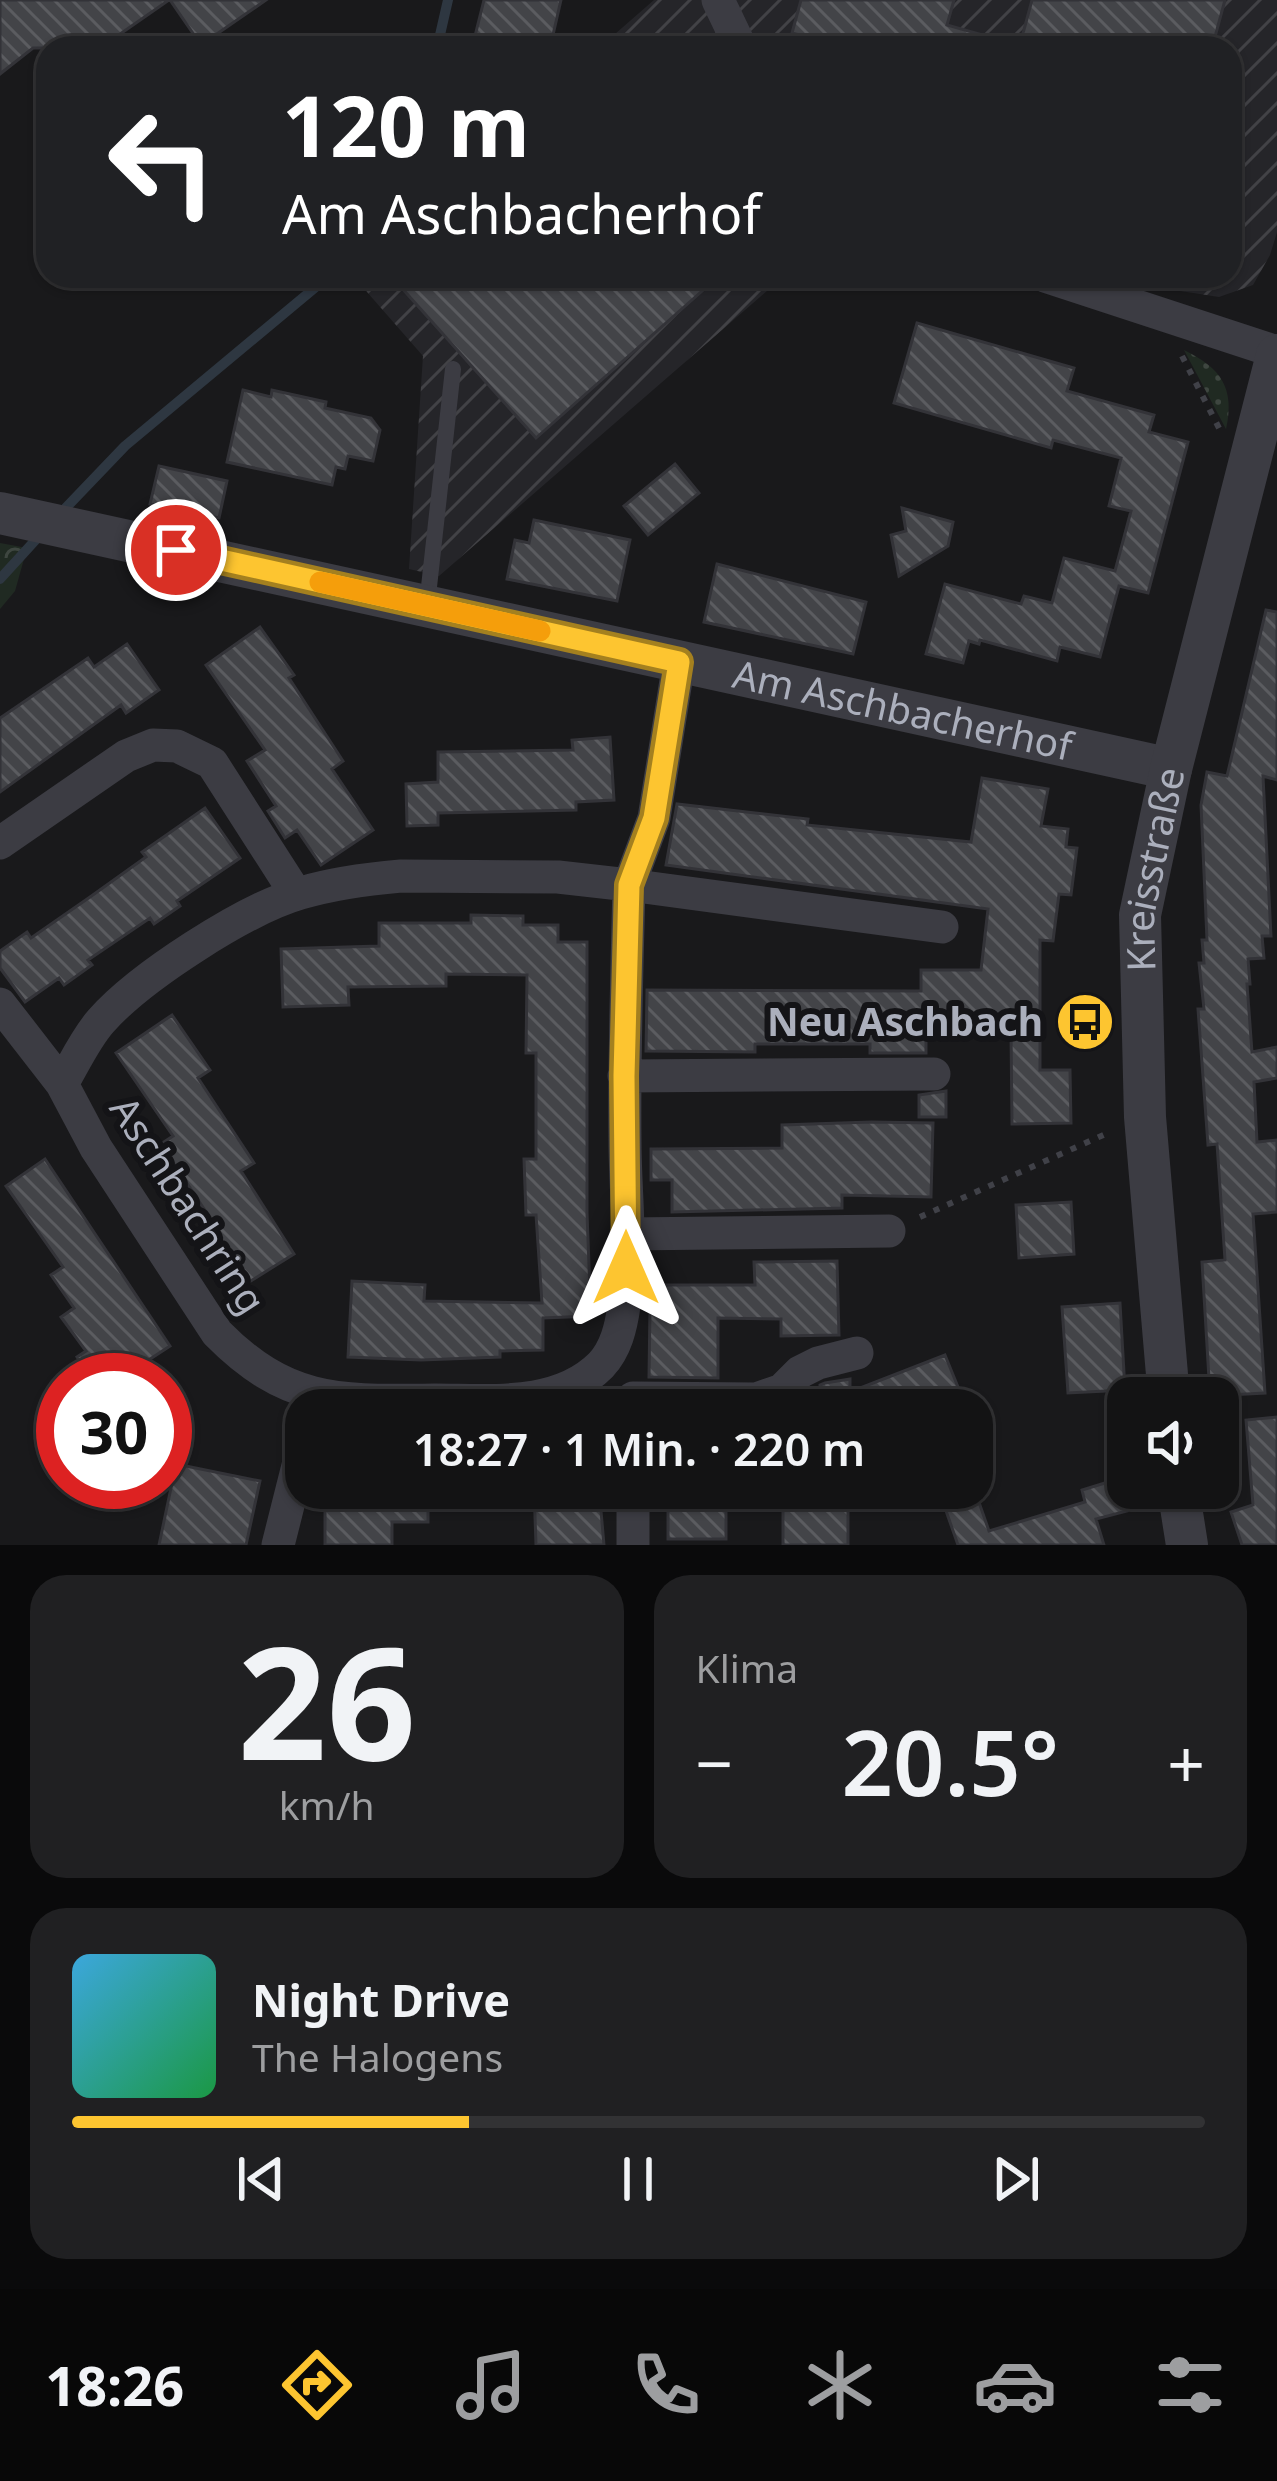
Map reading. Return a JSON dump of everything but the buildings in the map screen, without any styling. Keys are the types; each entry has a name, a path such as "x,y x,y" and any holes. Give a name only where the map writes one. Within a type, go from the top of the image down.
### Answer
{"street":[{"path":"718,0 735,36"},
{"path":"1081,288 1277,354"},
{"name":"Kreisstraße","path":"1166,1377 1144,1117 1140,915 1171,769 1277,354"},
{"name":"Am Aschbacherhof","path":"0,513 1171,769"},
{"path":"620,1389 600,1365 616,1343 626,1302 624,1076 629,885 654,818 679,662"},
{"path":"0,843 126,756 153,745 177,746 212,763 296,894"},
{"name":"Aschbachring","path":"62,1084 100,1022 165,967 236,923 296,894 352,880 558,877 943,926"},
{"name":"Aschbachring","path":"0,1004 62,1084 96,1148 217,1333 243,1360 291,1389"},
{"path":"624,1076 934,1074"},
{"path":"626,1234 889,1231"},
{"path":"783,1389 818,1363 857,1353"},
{"name":"Aschbachring","path":"566,1389 600,1365"},
{"path":"278,1545 287,1509"},
{"path":"633,1509 633,1545"},
{"path":"1181,1509 1187,1545"}],"lane":[{"path":"427,606 453,369"}],"path":[{"path":"1161,315 1244,476"},
{"path":"889,1231 1144,1117"}],"shaded area":[{"path":"654,0 1277,0 1277,232 1270,255 1253,285 1219,297 1167,288 1242,288 1242,36 613,36"},
{"path":"364,288 770,288 439,576 409,569 423,356"}],"green space":[{"path":"1184,350 1207,364 1222,381 1228,402 1226,429"},
{"path":"0,543 27,548 15,591 0,609"}],"waterway":[{"path":"440,36 448,0"},
{"path":"58,516 125,446 315,288"},
{"path":"0,579 41,534"}],"slow traffic":[{"path":"320,582 540,631"}],"place":[{"name":"Neu Aschbach","path":"1085,1022"}],"route":[{"path":"176,550 679,662 654,818 629,885 626,1268"}]}
